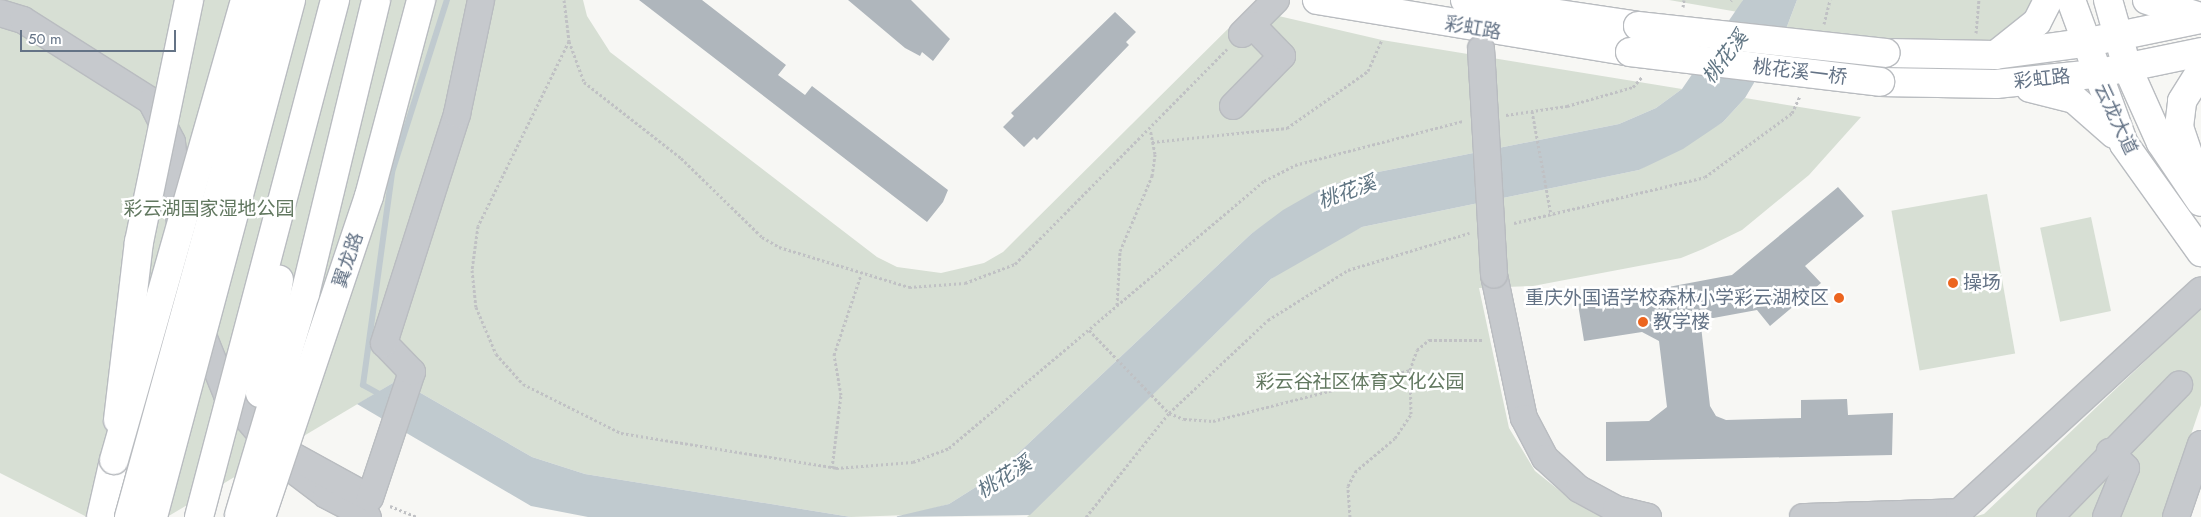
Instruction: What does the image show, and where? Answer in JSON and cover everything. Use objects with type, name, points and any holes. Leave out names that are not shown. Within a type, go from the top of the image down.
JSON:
[{"type":"main road","points":[[114,460],[139,242],[190,0]]},
{"type":"main road","points":[[101,517],[114,460],[245,0]]},
{"type":"main road","points":[[128,517],[272,0]]},
{"type":"main road","points":[[152,517],[291,0]]},
{"type":"main road","points":[[199,517],[307,118],[335,0]]},
{"type":"main road","points":[[250,516],[376,0]]},
{"type":"main road","name":"翼龙路","points":[[250,516],[370,196],[421,0]]},
{"type":"main road","name":"彩虹路","points":[[1317,0],[1482,40],[1630,52]]},
{"type":"main road","points":[[1538,0],[1567,16]]},
{"type":"main road","points":[[1985,48],[2037,22],[2048,0]]},
{"type":"main road","name":"云龙大道","points":[[2071,0],[2095,74],[2124,144],[2201,252]]},
{"type":"main road","name":"云龙大道","points":[[2108,0],[2127,67],[2162,143],[2201,202]]},
{"type":"main road","points":[[2146,0],[2201,18]]},
{"type":"main road","name":"彩虹路","points":[[1480,1],[1638,26]]},
{"type":"main road","name":"彩虹路","points":[[1886,53],[2084,43],[2201,18]]},
{"type":"main road","name":"桃花溪一桥","points":[[1638,26],[1886,53]]},
{"type":"main road","name":"桃花溪一桥","points":[[1630,52],[1880,82]]},
{"type":"main road","name":"彩虹路","points":[[1880,82],[1996,84],[2095,74],[2201,52]]},
{"type":"main road","points":[[2201,70],[2182,100],[2179,127],[2201,192]]},
{"type":"main road","points":[[1996,84],[2074,99],[2095,113],[2124,144]]},
{"type":"main road","points":[[250,516],[307,118]]},
{"type":"street","points":[[271,446],[370,498],[412,372],[384,343],[457,114],[481,0]]},
{"type":"street","points":[[1232,106],[1282,56],[1247,29],[1276,0]]},
{"type":"street","points":[[1480,1],[1494,275],[1524,418],[1546,458],[1579,489],[1616,510],[1648,517]]},
{"type":"street","points":[[0,13],[23,20],[151,101],[172,142],[187,296],[227,396],[288,467],[326,495],[368,517]]},
{"type":"street","points":[[1803,517],[1959,515],[2032,450],[2201,290]]},
{"type":"street","points":[[2050,517],[2110,452],[2179,385]]},
{"type":"street","points":[[2176,517],[2201,444]]},
{"type":"street","points":[[2106,517],[2126,468],[2110,452]]},
{"type":"path","points":[[564,0],[569,41],[584,82],[597,96],[681,158],[762,237],[861,275],[909,287],[938,287],[990,277],[1015,264],[1247,29]]},
{"type":"path","points":[[1680,17],[1684,0]]},
{"type":"path","points":[[1821,34],[1830,0]]},
{"type":"path","points":[[1828,6],[1834,0]]},
{"type":"path","points":[[1979,0],[1985,48]]},
{"type":"path","points":[[1152,142],[1287,128],[1368,71],[1382,40]]},
{"type":"path","points":[[569,41],[478,226],[472,270],[476,307],[496,354],[523,384],[621,434],[832,468],[904,463],[949,448],[1264,181],[1295,166],[1473,120]]},
{"type":"path","points":[[1502,116],[1532,111],[1633,87],[1645,74]]},
{"type":"path","points":[[1505,225],[1705,177],[1792,113],[1803,88]]},
{"type":"path","points":[[1532,111],[1551,214]]},
{"type":"path","points":[[1117,305],[1120,251],[1152,176],[1150,128]]},
{"type":"path","points":[[1086,517],[1169,414],[1268,320],[1348,270],[1478,231]]},
{"type":"path","points":[[832,468],[841,395],[834,355],[861,275]]},
{"type":"path","points":[[1089,330],[1169,414],[1213,421],[1410,370]]},
{"type":"path","points":[[1350,517],[1348,486],[1355,472],[1395,438],[1411,414],[1410,370],[1417,350],[1430,340],[1507,342]]},
{"type":"green space","name":"彩云湖国家湿地公园","points":[[0,0],[583,0],[587,16],[610,52],[877,257],[897,267],[941,273],[984,263],[1003,252],[1248,9],[1382,40],[1682,89],[1656,108],[1619,124],[1358,176],[1318,190],[1251,234],[995,475],[949,504],[909,515],[851,517],[585,474],[532,457],[398,380],[167,517],[87,517],[0,473]]},
{"type":"green space","points":[[1669,0],[1743,0],[1738,12]]},
{"type":"green space","points":[[1797,0],[2035,0],[2000,41],[1887,40],[1786,29]]},
{"type":"green space","name":"彩云谷社区体育文化公园","points":[[1745,98],[1861,117],[1809,175],[1742,230],[1703,249],[1681,258],[1533,286],[1479,288],[1509,428],[1535,471],[1575,503],[1602,517],[1027,517],[1271,279],[1312,251],[1362,227],[1639,170],[1723,122]]},
{"type":"green space","name":"操场","points":[[1987,194],[2015,354],[1920,370],[1891,211]]},
{"type":"green space","points":[[2091,217],[2111,311],[2060,322],[2040,228]]},
{"type":"green space","points":[[2201,308],[2201,405],[2163,517],[1973,517],[1984,514]]},
{"type":"water","name":"桃花溪","points":[[1743,0],[1797,0],[1786,29],[1745,98],[1723,122],[1683,149],[1639,170],[1362,227],[1271,279],[1030,515],[894,517],[949,504],[995,475],[1251,234],[1283,210],[1318,190],[1358,176],[1619,124],[1656,108],[1682,89]]},
{"type":"water","points":[[398,380],[532,457],[585,474],[851,517],[588,517],[531,506],[357,404]]},
{"type":"building","points":[[639,0],[702,0],[786,65],[778,75],[805,95],[812,86],[948,190],[943,202],[927,222]]},
{"type":"building","points":[[848,0],[911,0],[950,39],[933,61],[922,52],[920,56],[905,48]]},
{"type":"building","points":[[1115,12],[1136,32],[1126,42],[1129,45],[1037,140],[1034,137],[1024,147],[1003,127],[1014,116],[1011,113]]},
{"type":"building","name":"教学楼","points":[[1838,187],[1864,216],[1805,266],[1821,283],[1770,326],[1757,310],[1708,319],[1701,326],[1710,406],[1716,416],[1726,420],[1801,418],[1801,400],[1847,399],[1848,415],[1893,413],[1892,455],[1606,461],[1606,422],[1649,421],[1667,407],[1659,341],[1642,332],[1584,341],[1578,304],[1732,275]]},
{"type":"waterway","points":[[383,396],[363,385],[392,172],[447,0]]},
{"type":"place","name":"操场","points":[[1953,283]]},
{"type":"place","name":"重庆外国语学校森林小学彩云湖校区","points":[[1839,298]]},
{"type":"place","name":"教学楼","points":[[1643,322]]}]
